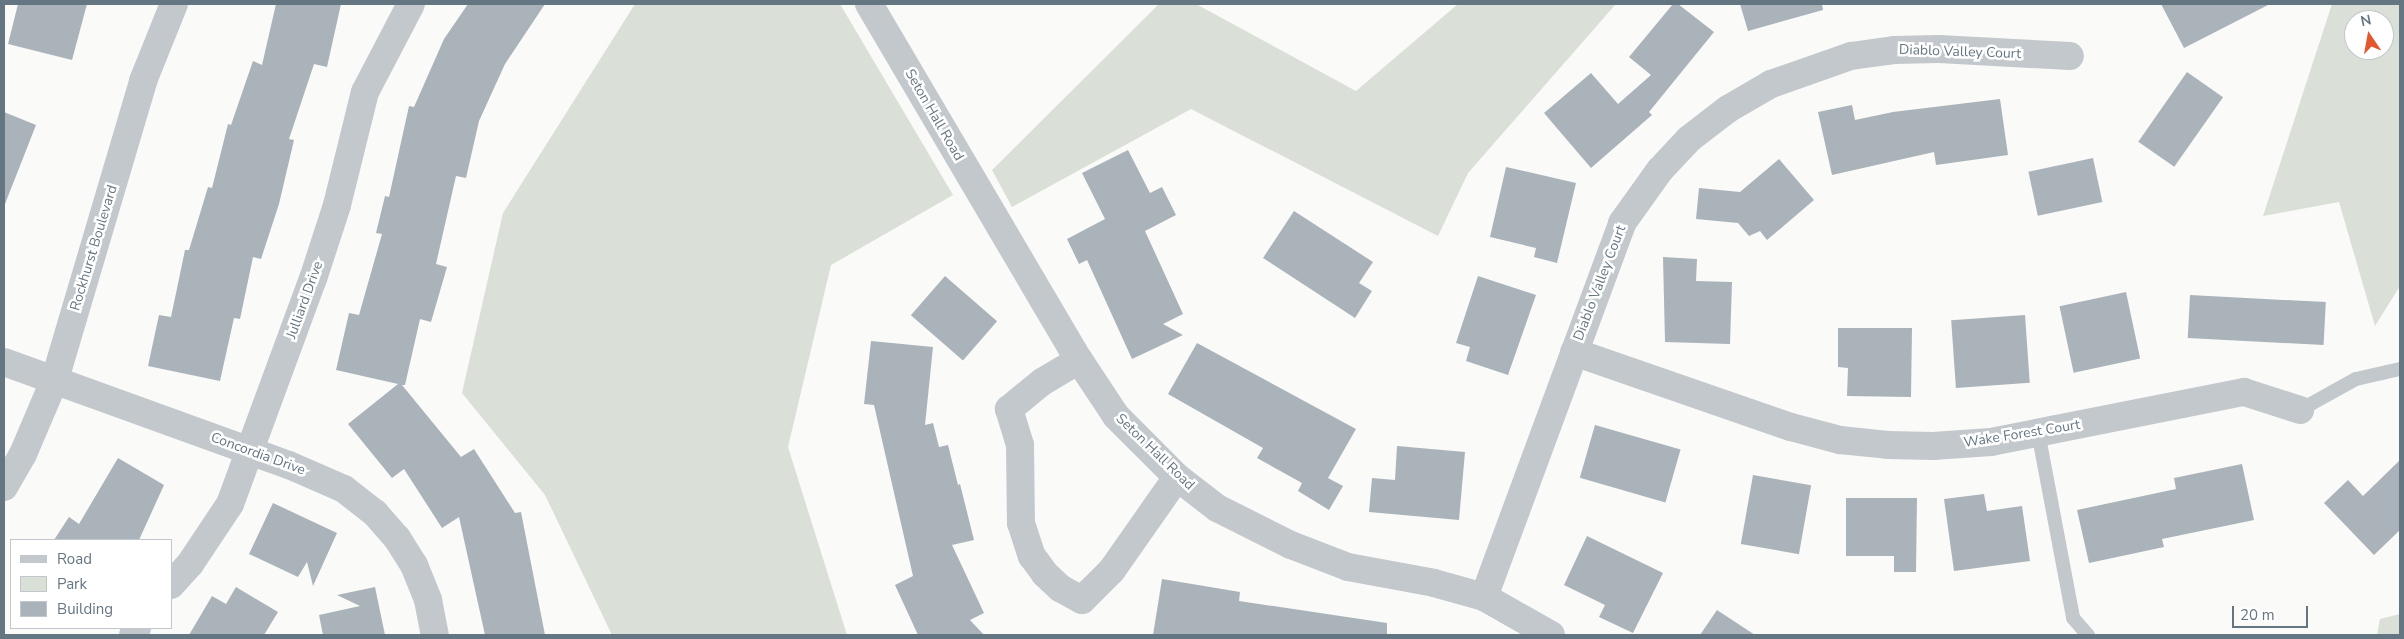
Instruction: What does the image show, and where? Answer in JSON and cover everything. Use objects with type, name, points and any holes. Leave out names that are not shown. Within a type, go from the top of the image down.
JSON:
[{"type":"street","name":"Rockhurst Boulevard","points":[[4,487],[23,454],[55,379],[144,82],[174,4]]},
{"type":"street","name":"Julliard Drive","points":[[172,584],[190,564],[230,504],[251,451],[337,205],[366,92],[411,4]]},
{"type":"street","name":"Seton Hall Road","points":[[869,4],[1079,360],[1116,416],[1177,477],[1217,508],[1291,545],[1348,567],[1434,583],[1484,597],[1551,635]]},
{"type":"street","name":"Diablo Valley Court","points":[[1484,597],[1622,223],[1660,170],[1689,139],[1728,109],[1771,84],[1850,56],[1894,50],[1939,49],[2070,56]]},
{"type":"street","name":"Wake Forest Court","points":[[1574,352],[1791,427],[1840,440],[1933,446],[1991,442],[2244,392],[2300,410]]},
{"type":"street","points":[[1079,360],[1042,382],[1009,409],[1020,445],[1021,523],[1032,556],[1045,574],[1060,588],[1082,600],[1112,570],[1177,477]]},
{"type":"street","name":"Concordia Drive","points":[[4,362],[318,476],[344,489],[375,513],[397,538],[414,565],[428,600],[435,635]]},
{"type":"lane","points":[[2300,410],[2356,379],[2400,369]]},
{"type":"lane","points":[[2038,432],[2073,618],[2088,635]]},
{"type":"green space","points":[[635,4],[840,4],[953,195],[831,265],[788,447],[847,635],[612,635],[545,495],[462,393],[503,213]]},
{"type":"green space","points":[[1159,4],[1196,4],[1356,91],[1458,4],[1616,4],[1468,173],[1438,236],[1191,109],[1012,207],[992,170]]},
{"type":"green space","points":[[2332,4],[2400,4],[2400,286],[2375,326],[2339,202],[2263,216]]},
{"type":"green space","points":[[2400,614],[2400,635],[2377,635],[2380,619]]},
{"type":"building","points":[[18,4],[87,4],[72,60],[8,44]]},
{"type":"building","points":[[276,4],[341,4],[327,67],[314,64],[289,139],[294,140],[279,204],[261,259],[253,257],[240,319],[234,318],[220,381],[148,366],[159,315],[171,317],[185,250],[189,250],[208,187],[212,188],[228,124],[231,125],[253,61],[262,65]]},
{"type":"building","points":[[468,4],[545,4],[505,64],[479,121],[466,178],[456,176],[436,264],[447,267],[431,322],[420,319],[405,385],[402,385],[461,457],[474,449],[515,513],[521,512],[545,635],[485,635],[459,517],[442,528],[404,469],[392,478],[348,424],[398,384],[336,370],[349,313],[359,315],[382,234],[376,233],[385,196],[389,197],[409,106],[414,107],[444,39]]},
{"type":"building","points":[[1673,4],[1678,4],[1714,32],[1649,112],[1652,115],[1591,168],[1544,113],[1591,73],[1618,104],[1651,75],[1629,57]]},
{"type":"building","points":[[1740,4],[1822,4],[1823,10],[1748,31]]},
{"type":"building","points":[[2161,4],[2270,4],[2184,48]]},
{"type":"building","points":[[2187,72],[2223,97],[2174,167],[2138,142]]},
{"type":"building","points":[[2000,99],[2008,155],[1936,165],[1934,152],[1832,175],[1818,112],[1852,105],[1855,120],[1893,112]]},
{"type":"building","points":[[4,112],[36,125],[5,204],[4,204]]},
{"type":"building","points":[[1128,150],[1150,193],[1162,187],[1176,215],[1145,231],[1183,314],[1163,324],[1183,335],[1132,359],[1087,260],[1079,264],[1067,239],[1105,219],[1082,173]]},
{"type":"building","points":[[2093,158],[2102,202],[2038,216],[2028,172]]},
{"type":"building","points":[[1779,159],[1814,200],[1767,240],[1760,231],[1749,236],[1738,223],[1696,219],[1699,188],[1740,192]]},
{"type":"building","points":[[1506,167],[1576,183],[1557,263],[1534,257],[1536,248],[1490,237]]},
{"type":"building","points":[[1294,211],[1373,262],[1359,283],[1372,291],[1355,318],[1263,258]]},
{"type":"building","points":[[1663,257],[1697,259],[1696,281],[1732,282],[1730,344],[1665,342]]},
{"type":"building","points":[[945,276],[997,321],[963,361],[911,315]]},
{"type":"building","points":[[1478,276],[1536,295],[1508,375],[1466,361],[1470,347],[1456,343]]},
{"type":"building","points":[[2126,292],[2140,359],[2074,373],[2059,306]]},
{"type":"building","points":[[2190,295],[2326,302],[2324,345],[2188,338]]},
{"type":"building","points":[[2025,315],[2030,383],[1956,388],[1951,320]]},
{"type":"building","points":[[1838,328],[1912,328],[1911,397],[1847,396],[1848,368],[1838,367]]},
{"type":"building","points":[[871,341],[933,347],[925,425],[933,423],[939,447],[948,445],[958,485],[960,484],[974,540],[952,545],[984,613],[970,620],[984,635],[918,635],[895,585],[913,576],[874,405],[864,404]]},
{"type":"building","points":[[1197,343],[1356,429],[1328,478],[1343,486],[1329,510],[1298,491],[1302,483],[1257,458],[1263,448],[1168,394]]},
{"type":"building","points":[[1595,425],[1681,450],[1665,502],[1580,478]]},
{"type":"building","points":[[1397,446],[1465,452],[1459,520],[1369,512],[1372,478],[1395,480]]},
{"type":"building","points":[[118,458],[164,485],[139,539],[55,539],[69,517],[79,524]]},
{"type":"building","points":[[2400,460],[2400,530],[2374,555],[2324,503],[2348,480],[2363,496]]},
{"type":"building","points":[[2242,464],[2254,520],[2162,539],[2164,547],[2089,563],[2077,510],[2176,489],[2174,478]]},
{"type":"building","points":[[1753,475],[1811,485],[1799,554],[1741,544]]},
{"type":"building","points":[[1984,494],[1987,511],[2022,506],[2030,561],[1954,571],[1944,499]]},
{"type":"building","points":[[1846,498],[1917,498],[1916,572],[1894,572],[1894,556],[1846,556]]},
{"type":"building","points":[[273,503],[337,533],[313,586],[307,562],[298,577],[249,554]]},
{"type":"building","points":[[1587,536],[1663,573],[1633,633],[1599,617],[1605,605],[1564,585]]},
{"type":"building","points":[[1162,579],[1240,592],[1239,601],[1387,623],[1387,635],[1153,635]]},
{"type":"building","points":[[236,587],[278,612],[264,635],[189,635],[212,596],[226,604]]},
{"type":"building","points":[[375,587],[385,635],[323,635],[319,615],[360,606],[337,595]]},
{"type":"building","points":[[1717,610],[1755,635],[1700,635]]}]
